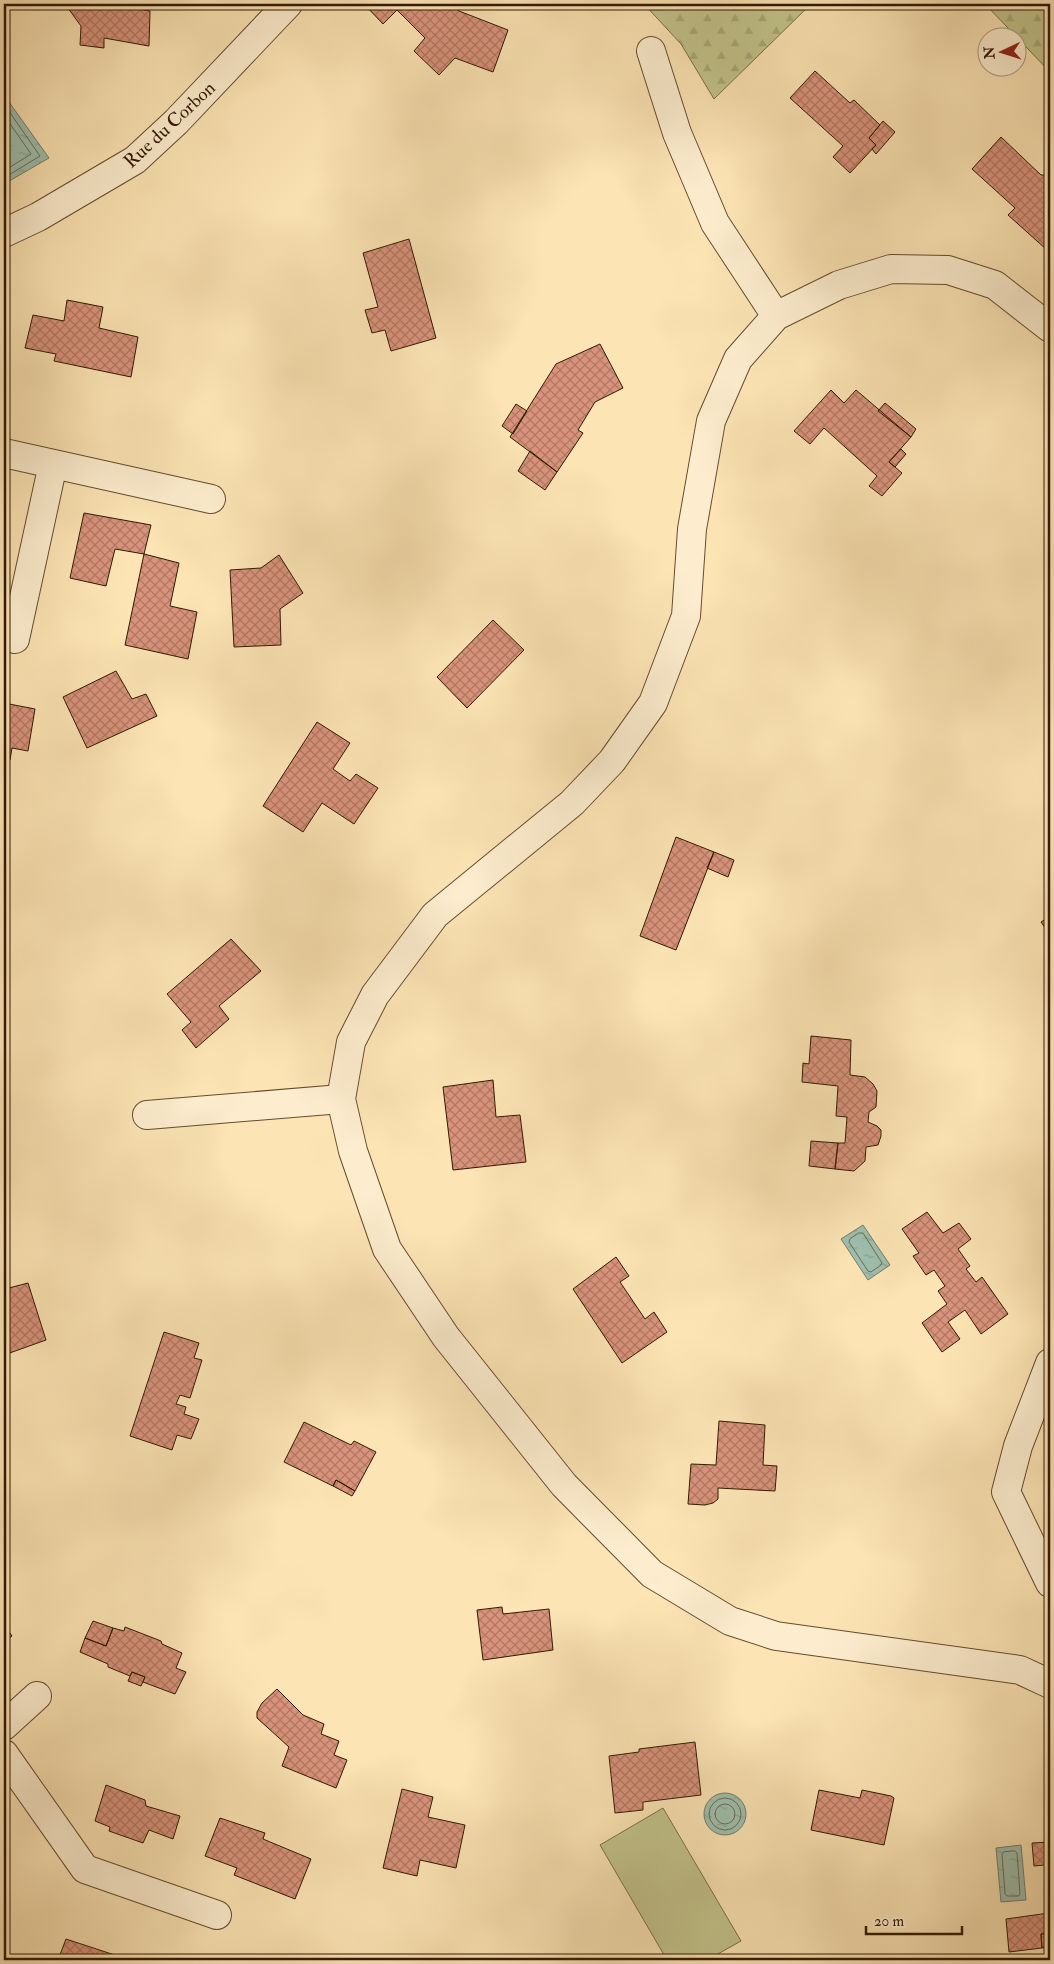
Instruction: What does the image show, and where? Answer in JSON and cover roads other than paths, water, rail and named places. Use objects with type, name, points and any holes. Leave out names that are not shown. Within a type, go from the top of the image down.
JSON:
[{"type":"street","name":"Rue du Corbon","points":[[4,233],[38,218],[135,160],[176,122],[288,4]]},
{"type":"street","points":[[651,51],[677,133],[715,223],[776,316]]},
{"type":"street","points":[[1050,328],[995,285],[948,270],[891,269],[839,285],[776,316],[738,359],[711,421],[692,528],[686,616],[653,703],[612,761],[572,803],[436,915],[371,1003],[351,1042],[341,1099],[353,1151],[387,1249],[446,1337],[564,1485],[652,1574],[730,1621],[776,1636],[1020,1670],[1050,1684]]},
{"type":"street","points":[[4,453],[211,499]]},
{"type":"street","points":[[15,639],[53,464]]},
{"type":"street","points":[[147,1115],[341,1099]]},
{"type":"street","points":[[1050,1363],[1018,1446],[1006,1492],[1050,1584]]},
{"type":"street","points":[[4,1726],[37,1696]]},
{"type":"street","points":[[4,1754],[85,1869],[217,1915]]},
{"type":"water","points":[[4,95],[49,158],[4,184]]},
{"type":"water","points":[[863,1225],[890,1265],[868,1280],[841,1239]]},
{"type":"water","points":[[729,1793],[737,1796],[743,1802],[746,1814],[743,1826],[737,1832],[721,1835],[713,1832],[707,1826],[704,1810],[707,1802],[713,1796]]},
{"type":"water","points":[[1021,1845],[1026,1900],[1001,1902],[996,1848]]}]
